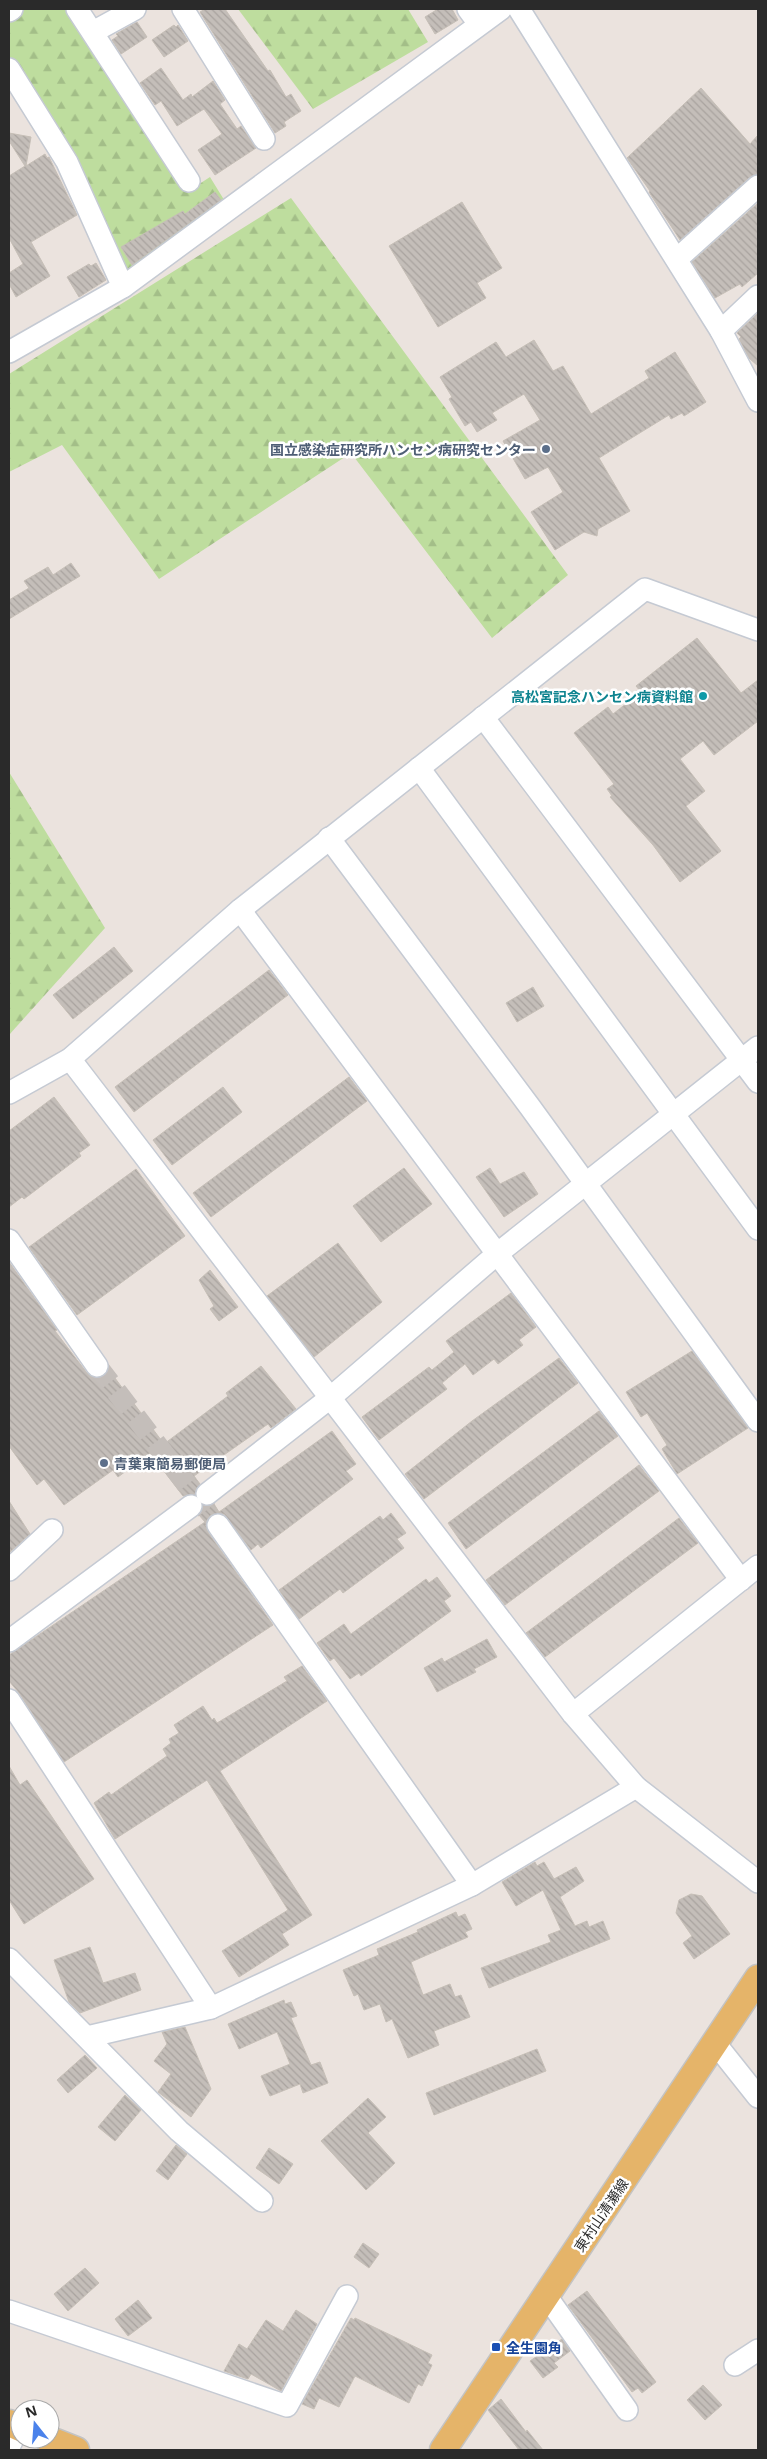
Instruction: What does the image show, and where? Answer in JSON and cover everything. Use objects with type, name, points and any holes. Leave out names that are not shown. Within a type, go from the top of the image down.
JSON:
[{"type":"main road","name":"東村山清瀬線","points":[[443,2450],[547,2297],[758,1978]]},
{"type":"main road","points":[[60,2444],[76,2450]]},
{"type":"street","points":[[77,9],[189,181]]},
{"type":"street","points":[[93,32],[135,9]]},
{"type":"street","points":[[184,9],[264,139]]},
{"type":"street","points":[[9,352],[123,287],[474,16],[501,9]]},
{"type":"street","points":[[519,9],[677,259],[721,331],[758,400]]},
{"type":"street","points":[[9,69],[67,162],[123,287]]},
{"type":"street","points":[[677,259],[758,186]]},
{"type":"street","points":[[721,331],[758,296]]},
{"type":"street","points":[[9,1093],[70,1059],[240,910],[645,589],[758,630]]},
{"type":"street","points":[[483,717],[750,1053],[758,1082]]},
{"type":"street","points":[[419,768],[758,1229]]},
{"type":"street","points":[[329,838],[530,1107],[584,1184],[758,1421]]},
{"type":"street","points":[[240,910],[741,1580]]},
{"type":"street","points":[[9,1641],[199,1500],[330,1398],[497,1254],[750,1053]]},
{"type":"street","points":[[70,1059],[573,1714],[636,1787],[758,1882]]},
{"type":"street","points":[[9,1240],[97,1366]]},
{"type":"street","points":[[218,1525],[472,1885]]},
{"type":"street","points":[[9,1570],[52,1530]]},
{"type":"street","points":[[573,1714],[758,1566]]},
{"type":"street","points":[[9,1700],[211,2008]]},
{"type":"street","points":[[87,2037],[211,2008],[472,1885],[636,1787]]},
{"type":"street","points":[[9,1959],[179,2131],[262,2201]]},
{"type":"street","points":[[715,2042],[758,2098]]},
{"type":"street","points":[[9,2311],[287,2406],[347,2296]]},
{"type":"street","points":[[547,2297],[627,2410]]},
{"type":"street","points":[[735,2365],[758,2350]]},
{"type":"green space","points":[[25,9],[70,9],[190,190],[210,177],[226,203],[120,278],[72,160],[9,58],[9,18]]},
{"type":"green space","points":[[238,9],[408,9],[428,42],[313,109]]},
{"type":"green space","points":[[291,198],[568,575],[492,638],[351,453],[159,579],[62,445],[9,472],[9,374]]},
{"type":"green space","points":[[9,772],[105,928],[9,1035]]},
{"type":"building","points":[[205,9],[225,9],[268,71],[270,70],[286,97],[291,94],[301,111],[284,122],[286,126],[275,133],[200,12]]},
{"type":"building","points":[[438,9],[452,9],[458,20],[435,34],[425,17]]},
{"type":"building","points":[[137,22],[147,37],[121,54],[112,40],[118,36],[116,34]]},
{"type":"building","points":[[174,25],[176,27],[178,25],[188,41],[164,57],[152,40]]},
{"type":"building","points":[[161,68],[183,100],[191,94],[192,97],[213,81],[225,100],[220,104],[237,129],[241,126],[256,148],[215,175],[198,150],[222,134],[204,109],[177,126],[161,101],[155,105],[140,83]]},
{"type":"building","points":[[701,88],[750,144],[758,135],[758,174],[750,177],[680,240],[627,158]]},
{"type":"building","points":[[9,133],[31,137],[26,166],[45,154],[47,158],[49,157],[77,215],[31,242],[50,276],[16,297],[9,284],[9,273],[23,264],[9,238],[9,176],[25,166],[9,141]]},
{"type":"building","points":[[215,192],[221,200],[132,265],[121,247],[183,211],[185,214]]},
{"type":"building","points":[[462,202],[502,268],[477,283],[486,298],[438,327],[389,246]]},
{"type":"building","points":[[758,203],[758,273],[742,287],[740,284],[715,298],[692,262]]},
{"type":"building","points":[[96,263],[106,280],[79,297],[67,277],[89,264],[91,266]]},
{"type":"building","points":[[758,313],[758,366],[749,358],[739,339],[741,337],[737,333]]},
{"type":"building","points":[[534,340],[553,371],[563,366],[591,414],[649,378],[645,371],[675,352],[706,402],[684,416],[682,413],[671,419],[669,415],[599,458],[630,511],[598,529],[597,536],[584,532],[555,550],[531,512],[563,492],[548,467],[525,479],[503,441],[540,420],[524,394],[492,413],[497,420],[477,432],[471,422],[465,426],[449,399],[452,397],[440,377],[496,342],[506,357]]},
{"type":"building","points":[[71,563],[80,576],[9,619],[9,600],[29,588],[24,581],[48,567],[53,575]]},
{"type":"building","points":[[697,638],[741,693],[758,680],[758,721],[714,755],[703,741],[680,759],[705,791],[686,806],[721,851],[680,882],[653,845],[610,797],[612,796],[607,789],[614,784],[574,733],[608,707],[613,714],[641,692],[636,686]]},
{"type":"building","points":[[114,947],[133,971],[73,1019],[53,995]]},
{"type":"building","points":[[269,970],[288,995],[134,1112],[115,1087]]},
{"type":"building","points":[[533,987],[544,1006],[517,1022],[506,1003]]},
{"type":"building","points":[[349,1077],[367,1101],[211,1217],[193,1193]]},
{"type":"building","points":[[223,1087],[242,1112],[172,1165],[153,1140]]},
{"type":"building","points":[[54,1097],[90,1145],[79,1153],[81,1156],[24,1199],[22,1197],[9,1207],[9,1131]]},
{"type":"building","points":[[404,1168],[432,1204],[381,1242],[353,1206]]},
{"type":"building","points":[[490,1168],[500,1184],[524,1172],[538,1194],[504,1217],[476,1177]]},
{"type":"building","points":[[136,1169],[185,1236],[77,1315],[29,1247]]},
{"type":"building","points":[[338,1243],[382,1302],[314,1357],[267,1296]]},
{"type":"building","points":[[9,1262],[57,1330],[55,1331],[87,1373],[92,1377],[99,1378],[105,1376],[109,1370],[164,1444],[228,1396],[226,1393],[261,1366],[296,1409],[271,1428],[268,1424],[194,1476],[200,1484],[195,1494],[183,1496],[150,1453],[118,1477],[113,1470],[64,1505],[44,1479],[37,1485],[9,1446]]},
{"type":"building","points":[[210,1270],[238,1307],[219,1321],[210,1309],[214,1306],[199,1280]]},
{"type":"building","points":[[511,1293],[536,1327],[519,1340],[523,1345],[498,1364],[494,1359],[473,1375],[465,1364],[442,1383],[447,1389],[379,1440],[362,1417],[429,1367],[432,1370],[454,1352],[446,1341]]},
{"type":"building","points":[[692,1351],[748,1428],[677,1474],[662,1449],[667,1445],[647,1413],[641,1417],[626,1392]]},
{"type":"building","points":[[559,1358],[578,1383],[424,1499],[405,1474],[472,1421]]},
{"type":"building","points":[[599,1411],[618,1436],[466,1549],[448,1523]]},
{"type":"building","points":[[332,1431],[356,1464],[346,1471],[353,1479],[261,1548],[258,1544],[251,1550],[224,1514],[211,1515],[207,1520],[208,1532],[273,1625],[64,1762],[19,1693],[9,1681],[9,1655],[205,1522],[199,1515],[203,1506],[214,1504],[219,1512]]},
{"type":"building","points":[[639,1465],[659,1491],[505,1605],[486,1580]]},
{"type":"building","points":[[9,1501],[30,1534],[9,1553]]},
{"type":"building","points":[[391,1513],[406,1533],[397,1539],[404,1548],[343,1593],[340,1589],[299,1619],[279,1590],[380,1516],[383,1520]]},
{"type":"building","points":[[679,1518],[698,1543],[545,1657],[526,1633]]},
{"type":"building","points":[[437,1577],[451,1596],[444,1601],[451,1611],[361,1676],[359,1673],[350,1679],[334,1658],[330,1661],[317,1643],[344,1624],[351,1634],[426,1579],[429,1583]]},
{"type":"building","points":[[487,1639],[497,1657],[474,1669],[476,1672],[437,1692],[424,1668],[442,1658],[444,1662]]},
{"type":"building","points":[[302,1666],[327,1701],[220,1771],[312,1915],[282,1934],[289,1945],[239,1977],[222,1951],[288,1910],[207,1780],[115,1839],[94,1803],[109,1792],[111,1795],[167,1756],[163,1749],[171,1743],[169,1739],[179,1733],[174,1725],[203,1706],[212,1720],[214,1718],[217,1723],[287,1681],[284,1677]]},
{"type":"building","points":[[9,1766],[20,1785],[27,1780],[94,1879],[24,1924],[9,1900]]},
{"type":"building","points":[[535,1862],[537,1866],[544,1862],[554,1879],[576,1867],[584,1881],[560,1897],[575,1926],[587,1921],[589,1927],[603,1921],[610,1939],[489,1988],[481,1968],[551,1942],[548,1935],[561,1930],[543,1890],[516,1906],[502,1882]]},
{"type":"building","points":[[691,1894],[702,1896],[730,1934],[694,1959],[683,1943],[692,1936],[676,1913],[679,1900]]},
{"type":"building","points":[[456,1912],[458,1917],[465,1914],[472,1929],[465,1932],[468,1937],[411,1962],[423,1995],[450,1984],[455,1997],[461,1995],[470,2017],[434,2031],[439,2045],[408,2058],[392,2019],[386,2022],[380,2004],[364,2010],[358,1994],[354,1996],[343,1970],[379,1955],[377,1949],[418,1932],[417,1930]]},
{"type":"building","points":[[90,1947],[103,1983],[135,1973],[141,1990],[80,2013],[69,2002],[54,1960]]},
{"type":"building","points":[[284,2000],[285,2004],[291,2002],[297,2016],[291,2018],[311,2065],[320,2062],[328,2083],[303,2093],[300,2084],[270,2096],[261,2076],[290,2064],[277,2032],[239,2049],[228,2024]]},
{"type":"building","points":[[185,2027],[211,2089],[191,2117],[158,2092],[171,2074],[154,2061],[167,2044],[162,2032]]},
{"type":"building","points":[[537,2049],[546,2071],[434,2115],[426,2093]]},
{"type":"building","points":[[85,2055],[97,2068],[68,2093],[57,2080]]},
{"type":"building","points":[[125,2095],[141,2110],[115,2141],[98,2127]]},
{"type":"building","points":[[368,2098],[386,2117],[368,2133],[395,2163],[366,2190],[321,2141]]},
{"type":"building","points":[[176,2145],[187,2154],[168,2180],[156,2171]]},
{"type":"building","points":[[269,2148],[293,2164],[279,2184],[256,2168]]},
{"type":"building","points":[[363,2243],[379,2254],[369,2268],[354,2257]]},
{"type":"building","points":[[85,2268],[99,2283],[68,2311],[54,2294]]},
{"type":"building","points":[[587,2291],[656,2382],[642,2393],[638,2388],[632,2392],[568,2305]]},
{"type":"building","points":[[138,2300],[152,2318],[128,2336],[115,2319]]},
{"type":"building","points":[[296,2310],[317,2324],[281,2391],[251,2374],[248,2379],[224,2371],[239,2344],[247,2349],[266,2320],[283,2331]]},
{"type":"building","points":[[351,2318],[354,2320],[355,2318],[432,2355],[428,2363],[432,2365],[422,2386],[418,2384],[409,2403],[355,2376],[339,2407],[319,2398],[314,2409],[302,2404]]},
{"type":"building","points":[[562,2339],[570,2351],[554,2363],[558,2367],[543,2378],[530,2361]]},
{"type":"building","points":[[703,2385],[722,2405],[705,2420],[687,2400]]},
{"type":"building","points":[[501,2399],[526,2432],[527,2430],[543,2450],[519,2450],[488,2410]]},
{"type":"tunnel","points":[[97,1366],[218,1525]]},
{"type":"place","name":"国立感染症研究所ハンセン病研究センター","points":[[546,449]]},
{"type":"place","name":"高松宮記念ハンセン病資料館","points":[[703,696]]},
{"type":"place","name":"青葉東簡易郵便局","points":[[104,1463]]},
{"type":"place","name":"全生園角","points":[[496,2347]]}]
